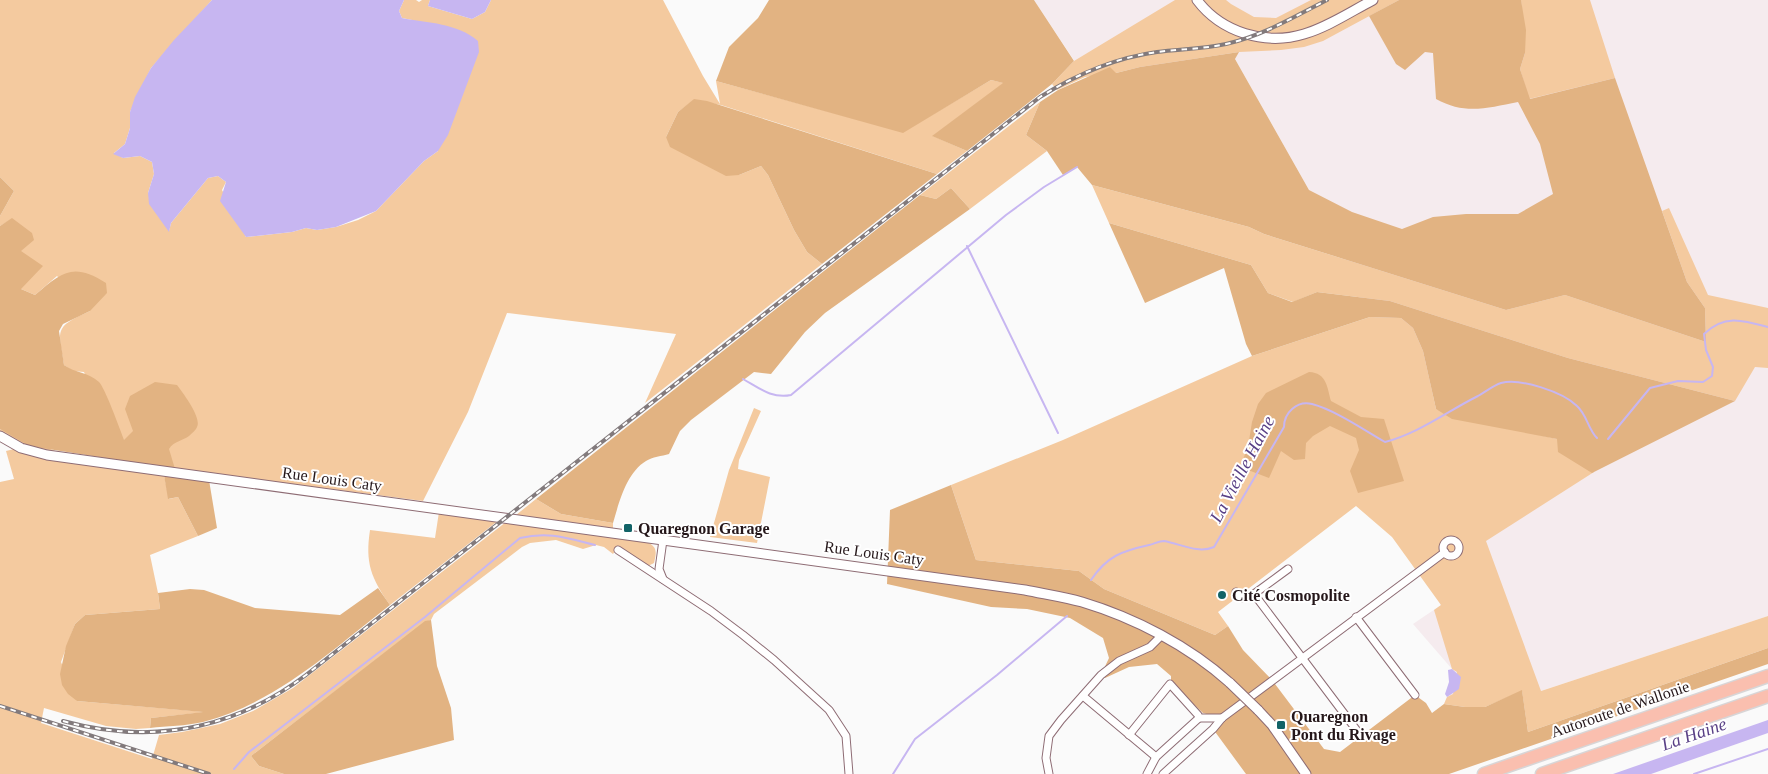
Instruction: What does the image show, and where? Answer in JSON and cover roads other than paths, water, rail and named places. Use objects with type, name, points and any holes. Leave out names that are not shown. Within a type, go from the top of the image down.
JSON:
[{"type":"highway","name":"Autoroute de Wallonie","points":[[1484,774],[1768,676]]},
{"type":"highway","points":[[1542,774],[1768,696]]},
{"type":"main road","points":[[1197,0],[1210,14],[1236,31],[1251,37],[1274,38],[1303,34],[1318,29],[1373,0]]},
{"type":"main road","name":"Rue Louis Caty","points":[[0,436],[24,449],[47,455],[1025,590],[1079,601],[1114,613],[1162,636],[1198,658],[1230,683],[1258,710],[1272,726],[1306,774]]},
{"type":"street","points":[[663,540],[659,569],[663,579]]},
{"type":"street","points":[[618,550],[711,611],[743,635],[774,660],[829,710],[846,736],[849,774]]},
{"type":"street","points":[[1163,774],[1213,729],[1222,718],[1445,552]]},
{"type":"street","points":[[1236,592],[1243,598],[1254,594],[1288,569]]},
{"type":"street","points":[[1254,594],[1361,736]]},
{"type":"street","points":[[1356,617],[1415,695]]},
{"type":"street","points":[[1049,774],[1046,758],[1049,736],[1101,675],[1119,661],[1150,647],[1162,636]]},
{"type":"street","points":[[1129,735],[1170,684],[1199,716],[1222,718]]},
{"type":"street","points":[[1083,696],[1156,757]]},
{"type":"street","points":[[1147,774],[1156,757],[1199,716]]},
{"type":"waterway","points":[[743,379],[772,394],[791,395],[1006,215],[1044,187],[1077,167]]},
{"type":"waterway","points":[[967,246],[1058,433]]},
{"type":"waterway","points":[[1608,439],[1650,388],[1678,381],[1703,382],[1712,376],[1713,367],[1706,350],[1704,334],[1711,328],[1719,323],[1734,320],[1768,327]]},
{"type":"waterway","name":"La Vieille Haine","points":[[1091,580],[1103,565],[1123,552],[1160,541],[1196,549],[1214,547],[1284,427],[1286,417],[1292,409],[1301,404],[1312,404],[1330,411],[1385,442],[1421,428],[1498,384],[1509,382],[1530,384],[1552,391],[1571,401],[1580,410],[1597,438]]},
{"type":"waterway","points":[[234,769],[249,752],[425,617],[520,538],[549,535],[595,545]]},
{"type":"waterway","points":[[893,774],[915,739],[997,675],[1067,616]]},
{"type":"waterway","points":[[1694,774],[1768,749]]},
{"type":"railway","points":[[63,721],[128,732],[190,728],[250,709],[278,694],[306,675],[1040,97],[1082,74],[1126,58],[1157,52],[1217,46],[1239,41],[1278,25],[1327,0]]},
{"type":"railway","points":[[0,706],[209,774]]},
{"type":"place","name":"Quaregnon Garage","points":[[628,528]]},
{"type":"place","name":"Cité Cosmopolite","points":[[1222,595]]},
{"type":"place","name":"Quaregnon Pont du Rivage","points":[[1281,725]]},
{"type":"water label","name":"La Haine","points":[[1694,734]]}]
